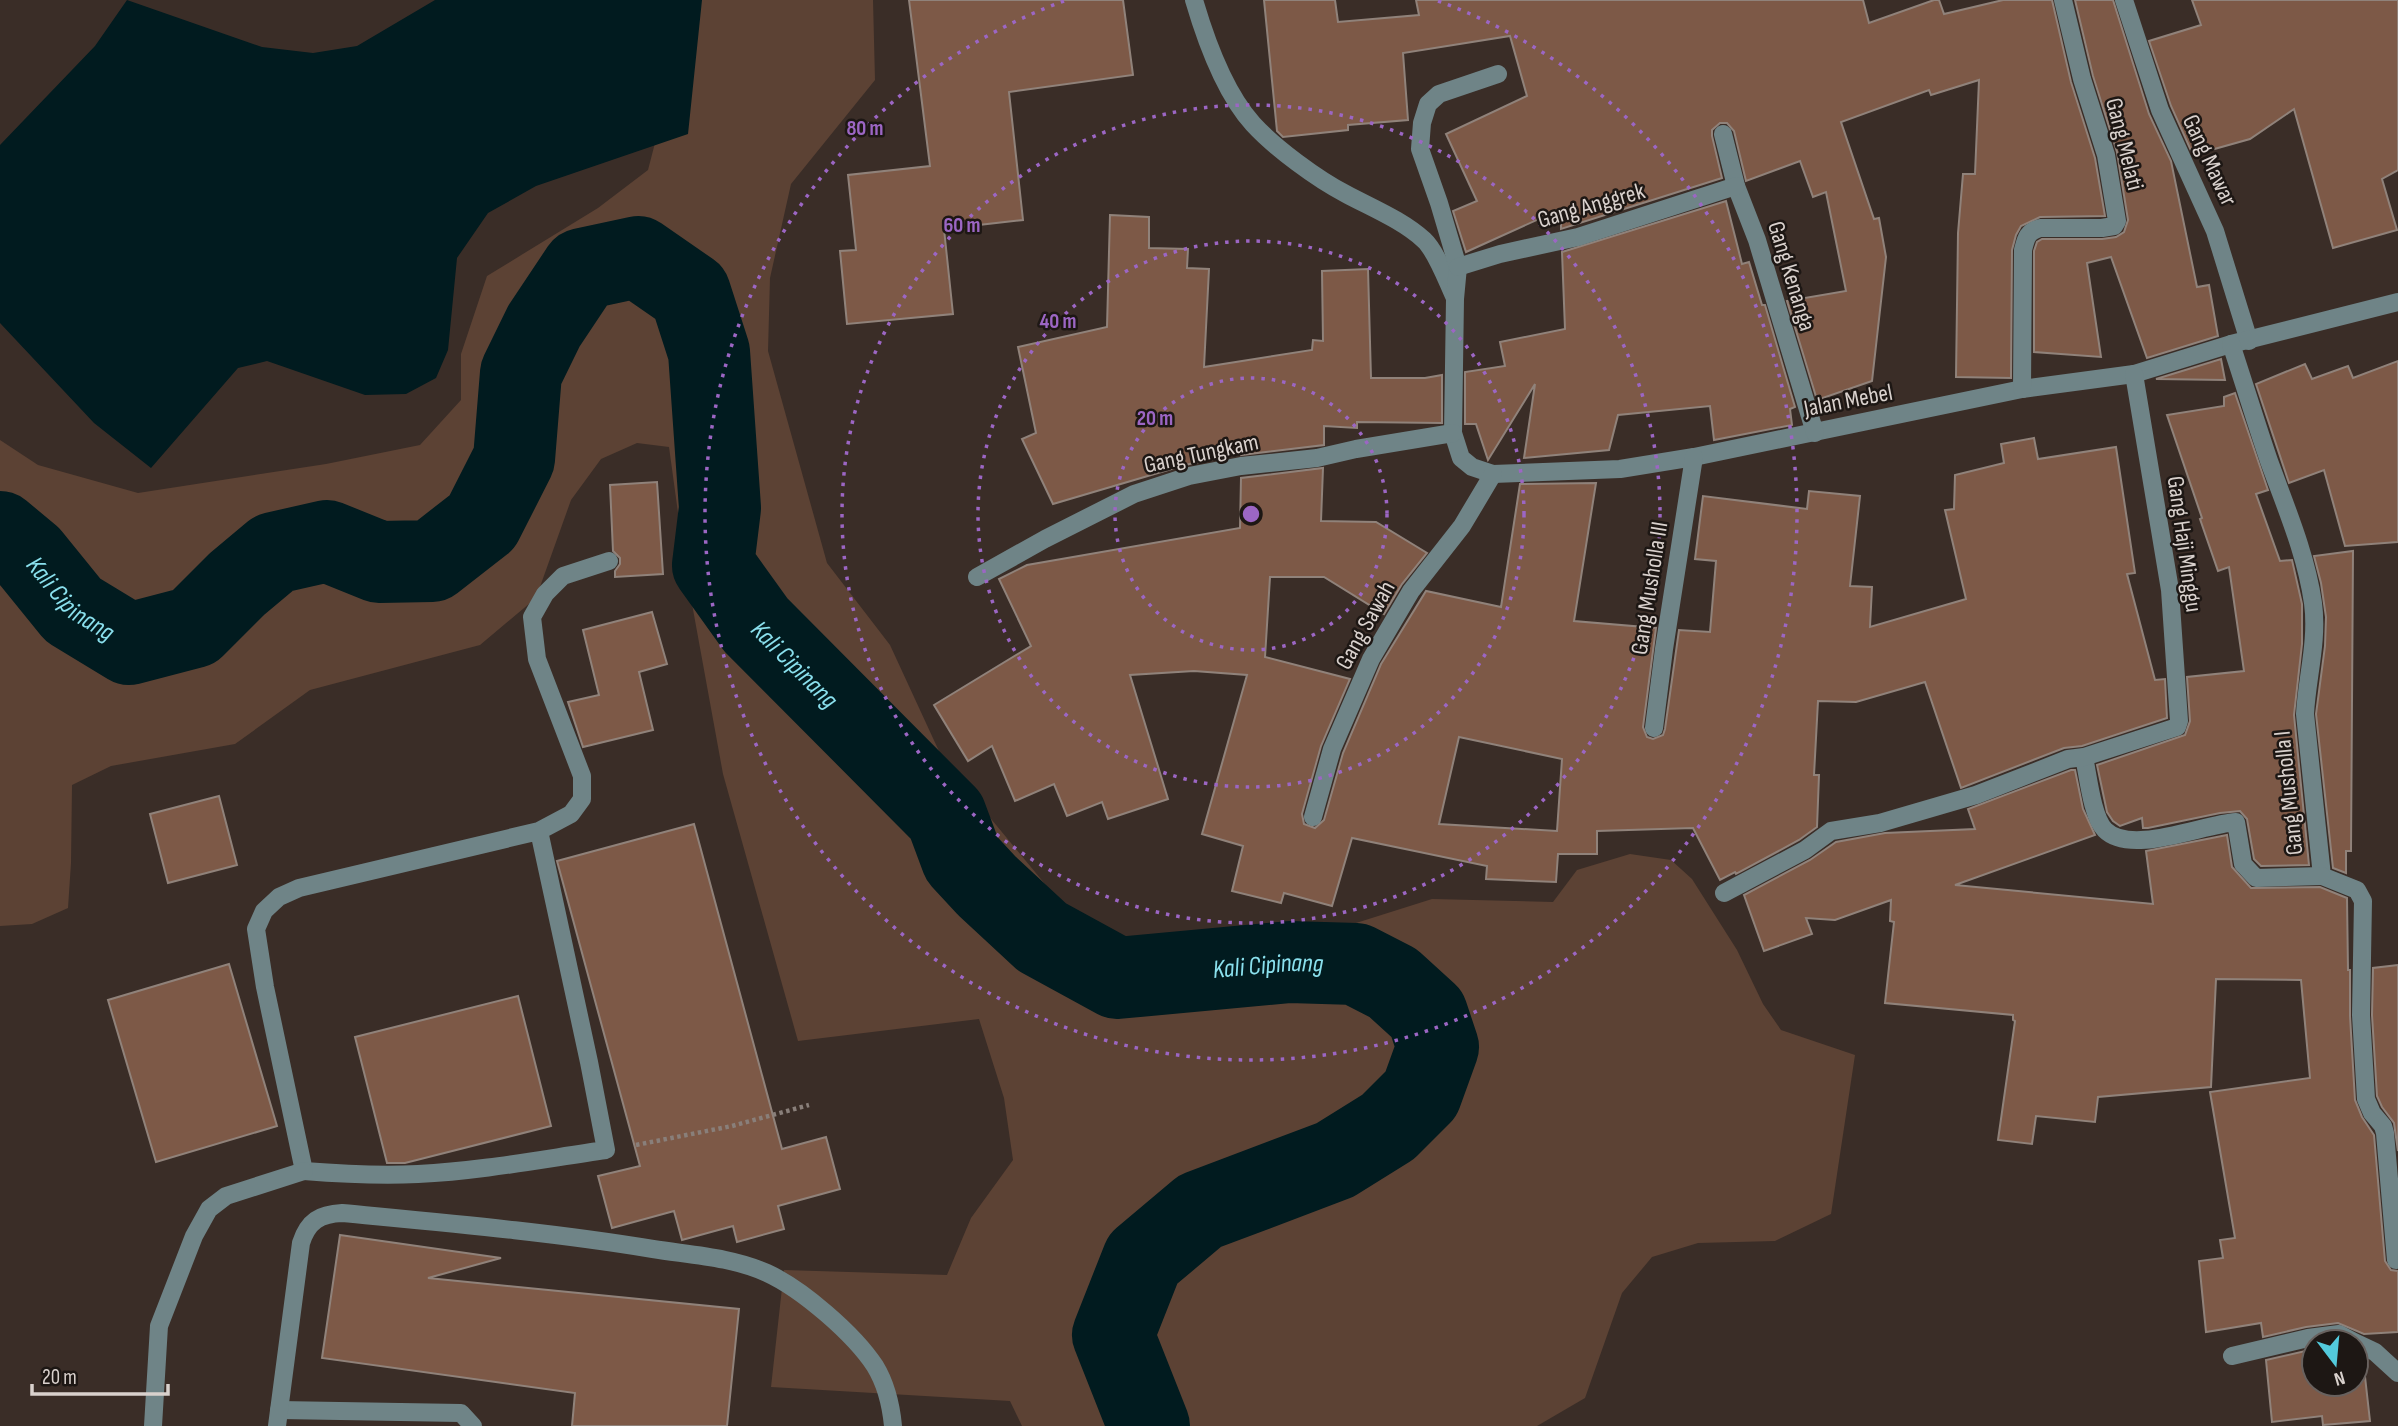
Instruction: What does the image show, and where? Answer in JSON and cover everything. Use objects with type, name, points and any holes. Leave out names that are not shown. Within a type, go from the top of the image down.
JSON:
[{"type":"street","points":[[1194,0],[1204,34],[1227,85],[1252,124],[1286,154],[1331,185],[1391,217],[1426,241],[1455,299]]},
{"type":"street","name":"Gang Melati","points":[[2022,389],[2023,250],[2026,237],[2031,231],[2040,228],[2102,228],[2114,226],[2117,221],[2106,155],[2082,79],[2063,0]]},
{"type":"street","name":"Gang Mawar","points":[[2123,0],[2160,110],[2215,231],[2240,343]]},
{"type":"street","points":[[1455,299],[1458,267],[1420,149],[1422,123],[1428,104],[1438,94],[1498,74]]},
{"type":"street","name":"Gang Kenanga","points":[[1723,134],[1736,186],[1757,240],[1815,433]]},
{"type":"street","name":"Gang Anggrek","points":[[1458,267],[1500,254],[1578,237],[1736,186]]},
{"type":"street","name":"Jalan Mebel","points":[[1455,299],[1453,433],[1461,458],[1472,467],[1493,474],[1620,469],[1815,433],[2022,389],[2134,374],[2398,302]]},
{"type":"street","name":"Gang Musholla I","points":[[2240,343],[2263,443],[2304,555],[2313,605],[2314,650],[2306,689],[2305,715],[2322,876],[2357,890],[2363,901],[2361,1015],[2366,1099],[2368,1107],[2383,1126],[2385,1133],[2396,1260]]},
{"type":"street","name":"Gang Haji Minggu","points":[[2084,757],[2177,727],[2179,721],[2170,590],[2134,374]]},
{"type":"street","name":"Gang Tungkam","points":[[977,577],[1134,494],[1189,476],[1241,466],[1317,458],[1453,433]]},
{"type":"street","name":"Gang Musholla III","points":[[1654,727],[1694,457]]},
{"type":"street","name":"Gang Sawah","points":[[1313,817],[1332,748],[1371,659],[1411,591],[1462,526],[1493,474]]},
{"type":"street","points":[[304,1171],[265,987],[256,929],[264,911],[279,897],[299,888],[539,831],[571,814],[582,799],[582,776],[537,659],[532,617],[545,594],[563,576],[609,561]]},
{"type":"street","points":[[1724,893],[1805,850],[1831,831],[1880,823],[1976,795],[2068,759],[2084,757],[2094,806],[2104,829],[2124,840],[2168,837],[2236,822],[2243,864],[2256,878],[2322,876]]},
{"type":"street","points":[[153,1426],[159,1326],[194,1236],[209,1209],[226,1196],[304,1171],[356,1175],[420,1174],[606,1150],[539,831]]},
{"type":"street","points":[[473,1426],[461,1413],[278,1418],[301,1243],[313,1220],[328,1214],[342,1213],[566,1234],[735,1262],[765,1272],[789,1284],[853,1339],[875,1366],[889,1396],[893,1426]]},
{"type":"street","points":[[2232,1356],[2300,1340]]},
{"type":"street","points":[[2370,1350],[2398,1373]]},
{"type":"path","points":[[606,1150],[668,1141],[809,1105]]},
{"type":"shaded area","points":[[669,0],[873,0],[875,80],[791,184],[770,278],[768,351],[827,563],[890,645],[944,762],[1083,930],[1153,944],[1217,935],[1337,929],[1432,899],[1553,902],[1577,870],[1630,854],[1671,860],[1692,879],[1737,950],[1763,1004],[1781,1030],[1855,1055],[1831,1214],[1775,1241],[1698,1243],[1652,1257],[1622,1293],[1585,1398],[1537,1426],[1022,1426],[1010,1401],[771,1387],[784,1270],[947,1275],[971,1218],[1013,1160],[1004,1098],[979,1019],[798,1041],[723,774],[686,571],[669,447],[637,443],[601,459],[571,500],[536,598],[480,645],[310,690],[235,744],[111,766],[72,785],[68,908],[32,924],[0,926],[0,440],[38,465],[138,493],[326,464],[420,445],[461,400],[461,354],[487,276],[598,208],[648,170],[670,85]]},
{"type":"water","points":[[127,0],[262,47],[313,53],[357,46],[435,0],[702,0],[688,134],[536,186],[488,213],[457,258],[448,350],[436,378],[406,394],[365,395],[267,361],[238,368],[151,468],[94,423],[0,323],[0,145],[95,46]]},
{"type":"building","points":[[909,0],[1123,0],[1133,75],[1009,92],[1023,220],[944,229],[953,314],[847,324],[840,251],[856,250],[848,175],[930,166]]},
{"type":"building","points":[[1264,0],[1335,0],[1338,22],[1419,15],[1416,0],[1863,0],[1869,23],[1934,0],[1939,0],[1944,14],[2003,0],[2052,0],[2071,82],[2095,158],[2105,216],[2040,217],[2021,226],[2012,250],[2011,378],[1956,377],[1958,233],[1963,174],[1975,174],[1979,80],[1931,95],[1929,90],[1841,122],[1874,219],[1879,218],[1886,257],[1872,381],[1817,400],[1787,301],[1846,291],[1826,192],[1813,197],[1800,161],[1746,181],[1734,131],[1727,123],[1720,123],[1712,130],[1712,136],[1722,178],[1561,229],[1561,209],[1466,252],[1453,211],[1477,201],[1446,134],[1527,96],[1510,36],[1403,53],[1408,120],[1348,125],[1348,130],[1283,137],[1277,131]]},
{"type":"building","points":[[2075,0],[2113,0],[2149,114],[2171,161],[2197,287],[2209,285],[2218,336],[2147,358],[2111,257],[2087,263],[2101,357],[2034,352],[2034,251],[2037,242],[2042,239],[2116,237],[2124,232],[2128,220],[2117,152],[2093,76]]},
{"type":"building","points":[[2192,0],[2398,0],[2398,170],[2382,179],[2397,230],[2333,248],[2294,109],[2250,139],[2193,155],[2171,106],[2149,41],[2201,25]]},
{"type":"building","points":[[1726,201],[1742,264],[1749,262],[1762,305],[1765,305],[1795,407],[1790,409],[1792,425],[1714,440],[1710,406],[1618,415],[1609,450],[1524,458],[1535,384],[1488,460],[1476,424],[1465,424],[1465,372],[1505,366],[1500,342],[1565,329],[1562,252]]},
{"type":"building","points":[[1110,215],[1149,217],[1149,248],[1188,249],[1187,268],[1209,269],[1204,367],[1312,350],[1313,340],[1323,341],[1322,271],[1368,269],[1371,378],[1425,378],[1442,375],[1442,423],[1357,422],[1357,428],[1324,426],[1324,445],[1241,453],[1185,465],[1053,504],[1022,439],[1036,433],[1018,347],[1107,327]]},
{"type":"building","points":[[2221,359],[2225,380],[2156,379]]},
{"type":"building","points":[[2398,361],[2398,542],[2345,546],[2324,470],[2289,483],[2256,384],[2305,364],[2312,379],[2348,366],[2353,378]]},
{"type":"building","points":[[2235,393],[2268,490],[2256,494],[2280,561],[2292,560],[2302,604],[2302,644],[2294,715],[2309,865],[2261,866],[2254,859],[2247,819],[2240,811],[2148,828],[2143,828],[2142,818],[2120,826],[2107,812],[2097,765],[2185,735],[2190,721],[2187,677],[2244,671],[2229,567],[2218,571],[2167,415],[2224,406],[2224,397]]},
{"type":"building","points":[[2034,438],[2038,459],[2116,447],[2135,573],[2127,574],[2155,680],[2165,679],[2167,718],[2082,746],[2064,748],[1961,788],[1925,682],[1856,702],[1818,701],[1814,775],[1819,775],[1817,827],[1799,840],[1720,880],[1693,828],[1597,831],[1597,854],[1558,854],[1556,882],[1486,879],[1487,866],[1352,838],[1332,906],[1284,893],[1281,903],[1232,891],[1243,846],[1202,834],[1247,675],[1194,671],[1130,675],[1168,799],[1108,819],[1102,802],[1067,816],[1054,784],[1015,801],[992,746],[968,761],[934,705],[1031,646],[999,579],[1027,565],[1240,528],[1241,478],[1323,468],[1321,521],[1376,522],[1427,553],[1402,584],[1384,614],[1324,577],[1270,577],[1265,657],[1350,679],[1321,746],[1302,814],[1304,824],[1315,828],[1324,820],[1343,753],[1381,664],[1426,591],[1501,607],[1520,484],[1596,483],[1574,621],[1656,628],[1643,727],[1647,737],[1653,739],[1663,735],[1665,729],[1679,630],[1710,632],[1716,561],[1695,559],[1703,496],[1807,509],[1809,491],[1860,496],[1850,586],[1872,587],[1870,627],[1966,599],[1945,510],[1954,509],[1955,475],[2004,463],[2001,444]],"holes":[[[1459,737],[1562,759],[1557,831],[1439,824]]]},
{"type":"building","points":[[657,482],[663,574],[615,577],[620,558],[613,551],[610,485]]},
{"type":"building","points":[[2353,551],[2351,851],[2346,851],[2346,873],[2333,868],[2316,714],[2326,617],[2314,556]]},
{"type":"building","points":[[652,612],[667,664],[639,672],[653,730],[583,747],[568,702],[599,695],[583,630]]},
{"type":"building","points":[[2075,770],[2083,809],[2095,835],[1955,885],[2153,904],[2146,851],[2227,835],[2232,867],[2251,888],[2320,887],[2347,898],[2355,1100],[2374,1135],[2385,1261],[2391,1270],[2398,1271],[2398,1332],[2370,1334],[2370,1328],[2350,1328],[2338,1323],[2263,1337],[2261,1323],[2206,1332],[2199,1261],[2223,1258],[2220,1240],[2235,1238],[2210,1092],[2310,1078],[2301,980],[2216,979],[2211,1087],[2098,1097],[2095,1122],[2036,1116],[2032,1144],[1998,1140],[2015,1021],[2013,1015],[1885,1003],[1894,922],[1890,921],[1891,900],[1835,920],[1806,918],[1812,934],[1764,951],[1744,895],[1810,860],[1836,842],[1885,833],[1975,829],[1968,809]]},
{"type":"building","points":[[219,796],[237,865],[168,883],[150,814]]},
{"type":"building","points":[[694,824],[782,1149],[826,1137],[840,1189],[778,1206],[784,1229],[737,1242],[733,1226],[682,1240],[674,1211],[612,1228],[598,1176],[640,1166],[557,861]]},
{"type":"building","points":[[229,964],[277,1126],[156,1162],[108,1000]]},
{"type":"building","points":[[2398,965],[2398,1151],[2394,1123],[2377,1096],[2372,1015],[2373,968]]},
{"type":"building","points":[[518,996],[551,1126],[405,1163],[387,1163],[355,1037]]},
{"type":"building","points":[[340,1235],[501,1258],[428,1278],[739,1309],[727,1426],[572,1426],[575,1393],[322,1358]]},
{"type":"building","points":[[2300,1352],[2300,1398],[2367,1398],[2370,1421],[2323,1425],[2322,1416],[2272,1422],[2266,1360]]},
{"type":"waterway","name":"Kali Cipinang","points":[[0,532],[30,557],[73,610],[129,644],[194,627],[237,584],[274,553],[327,541],[379,562],[432,561],[482,522],[514,459],[521,373],[544,326],[582,269],[638,257],[690,293],[709,352],[720,508],[713,565],[756,625],[946,816],[962,859],[987,886],[1042,937],[1117,978],[1290,962],[1356,964],[1393,983],[1427,1014],[1438,1047],[1421,1094],[1388,1127],[1335,1160],[1200,1211],[1143,1259],[1113,1335],[1149,1426]]}]
